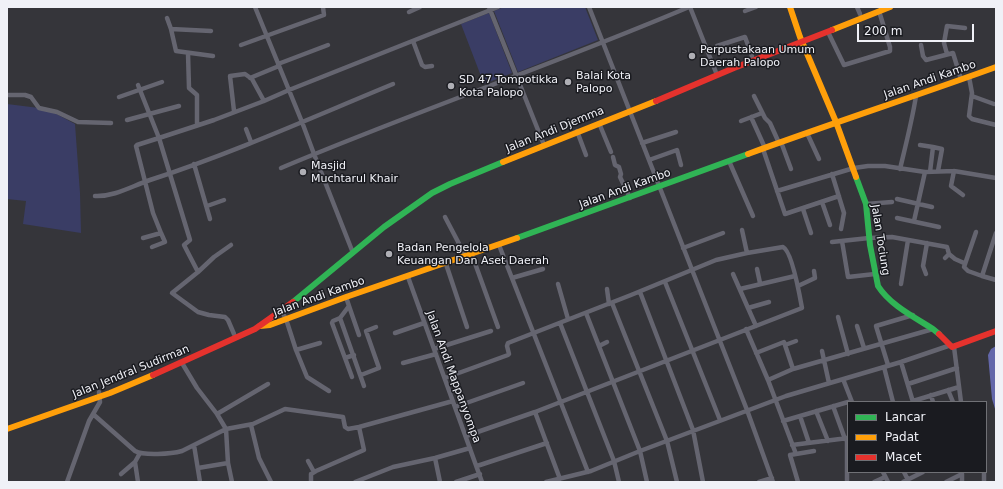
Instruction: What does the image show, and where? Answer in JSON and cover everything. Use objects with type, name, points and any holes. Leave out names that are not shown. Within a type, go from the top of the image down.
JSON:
[{"type":"main road","name":"Jalan Tociung","points":[[790,7],[801,39],[854,168],[866,204],[869,238],[878,286],[885,296],[892,302],[914,315],[954,346]]},
{"type":"main road","name":"Jalan Andi Djemma","points":[[716,73],[860,14],[890,7]]},
{"type":"main road","name":"Jalan Andi Djemma","points":[[259,325],[281,310],[352,251],[432,193],[543,143],[629,109],[677,94],[752,56],[801,39],[828,32],[878,9]]},
{"type":"main road","name":"Jalan Andi Kambo","points":[[259,325],[270,326],[346,297],[469,256],[630,198],[836,122],[996,68]]},
{"type":"main road","name":"Jalan Andi Djemma","points":[[543,143],[599,123],[629,109]]},
{"type":"main road","name":"Jalan Jendral Sudirman","points":[[7,429],[100,395],[234,334],[259,325]]},
{"type":"main road","name":"Jalan Jendral Sudirman","points":[[109,391],[182,363],[259,325]]},
{"type":"main road","points":[[954,346],[996,332]]},
{"type":"main road","name":"Jalan Jendral Sudirman","points":[[7,423],[100,395]]},
{"type":"street","points":[[255,7],[352,251]]},
{"type":"street","points":[[241,45],[324,15],[323,7]]},
{"type":"street","points":[[408,12],[420,7]]},
{"type":"street","points":[[152,248],[165,242],[152,209],[136,146],[137,144],[159,138],[264,101],[413,41],[490,8],[498,7]]},
{"type":"street","points":[[589,7],[773,480],[760,482]]},
{"type":"street","points":[[281,168],[434,106],[636,30],[690,7],[716,73]]},
{"type":"street","points":[[745,11],[756,7]]},
{"type":"street","points":[[857,7],[860,14]]},
{"type":"street","points":[[490,8],[543,143]]},
{"type":"street","points":[[828,32],[844,65],[890,51],[878,9]]},
{"type":"street","points":[[167,18],[171,29],[175,51],[213,56]]},
{"type":"street","points":[[947,54],[944,43],[946,27],[965,28]]},
{"type":"street","points":[[171,29],[211,31]]},
{"type":"street","points":[[717,46],[745,37],[752,56]]},
{"type":"street","points":[[413,41],[422,65],[425,67],[432,66]]},
{"type":"street","points":[[250,78],[328,45]]},
{"type":"street","points":[[921,45],[923,56],[926,60],[953,53],[961,79]]},
{"type":"street","points":[[188,53],[190,88],[197,95],[197,125]]},
{"type":"street","points":[[234,111],[230,76],[245,74],[250,78],[264,101]]},
{"type":"street","points":[[969,77],[972,96],[969,114],[970,118],[996,125]]},
{"type":"street","points":[[119,97],[139,87],[162,82]]},
{"type":"street","points":[[95,196],[112,194],[170,174],[393,84]]},
{"type":"street","points":[[139,87],[159,138],[190,240],[185,245],[198,272]]},
{"type":"street","points":[[7,95],[25,95],[31,97],[39,108],[57,112],[78,122],[111,123]]},
{"type":"street","points":[[754,96],[762,113],[770,123],[791,169]]},
{"type":"street","points":[[900,169],[909,134],[909,125],[912,120],[916,96]]},
{"type":"street","points":[[972,96],[994,104]]},
{"type":"street","points":[[127,120],[179,106]]},
{"type":"street","points":[[741,121],[762,113]]},
{"type":"street","points":[[751,117],[764,148],[785,214],[839,196]]},
{"type":"street","points":[[599,123],[615,165],[619,167],[621,172],[620,177],[630,198]]},
{"type":"street","points":[[246,129],[250,142]]},
{"type":"street","points":[[577,131],[586,155]]},
{"type":"street","points":[[642,143],[676,132]]},
{"type":"street","points":[[807,133],[819,159]]},
{"type":"street","points":[[920,145],[942,149],[938,171]]},
{"type":"street","points":[[914,221],[933,147]]},
{"type":"street","points":[[649,160],[677,150],[681,165]]},
{"type":"street","points":[[729,161],[753,216]]},
{"type":"street","points":[[194,164],[210,219]]},
{"type":"street","points":[[777,191],[854,168],[879,166],[927,172],[954,171],[996,178]]},
{"type":"street","points":[[954,171],[951,186],[963,195]]},
{"type":"street","points":[[832,174],[844,213],[841,228]]},
{"type":"street","points":[[897,199],[932,207]]},
{"type":"street","points":[[207,206],[224,200]]},
{"type":"street","points":[[822,202],[830,225]]},
{"type":"street","points":[[866,204],[892,202]]},
{"type":"street","points":[[803,209],[811,233]]},
{"type":"street","points":[[445,217],[469,256],[498,327]]},
{"type":"street","points":[[897,218],[939,227]]},
{"type":"street","points":[[742,230],[747,253]]},
{"type":"street","points":[[976,232],[964,264],[965,269],[996,280]]},
{"type":"street","points":[[143,238],[161,233]]},
{"type":"street","points":[[683,248],[723,233]]},
{"type":"street","points":[[982,276],[996,233]]},
{"type":"street","points":[[832,242],[892,237],[947,247],[949,254],[964,264]]},
{"type":"street","points":[[901,284],[908,240]]},
{"type":"street","points":[[842,241],[848,277],[875,274]]},
{"type":"street","points":[[926,274],[923,266],[927,243]]},
{"type":"street","points":[[230,245],[214,256],[198,272],[173,291],[173,294],[198,312],[212,316],[225,317],[228,320],[234,334]]},
{"type":"street","points":[[499,245],[588,472]]},
{"type":"street","points":[[445,378],[508,355],[508,343],[533,332],[640,292],[720,259],[785,247],[788,251],[798,286],[802,308],[535,412],[466,436]]},
{"type":"street","points":[[945,258],[949,254]]},
{"type":"street","points":[[446,264],[467,327]]},
{"type":"street","points":[[512,278],[543,269]]},
{"type":"street","points":[[756,269],[760,283]]},
{"type":"street","points":[[798,286],[815,278],[814,271]]},
{"type":"street","points":[[734,274],[756,326]]},
{"type":"street","points":[[740,289],[760,283],[795,276]]},
{"type":"street","name":"Jalan Andi Mappanyompa","points":[[408,277],[482,482]]},
{"type":"street","points":[[665,282],[720,420]]},
{"type":"street","points":[[558,284],[568,319]]},
{"type":"street","points":[[607,288],[611,303],[667,440],[677,482]]},
{"type":"street","points":[[640,292],[693,430],[703,482]]},
{"type":"street","points":[[346,297],[359,335]]},
{"type":"street","points":[[748,308],[769,302]]},
{"type":"street","points":[[349,306],[340,318],[332,323],[352,377]]},
{"type":"street","points":[[281,310],[286,319],[307,377],[329,391]]},
{"type":"street","points":[[586,313],[640,451],[647,482]]},
{"type":"street","points":[[893,401],[876,325],[914,315]]},
{"type":"street","points":[[838,317],[848,354]]},
{"type":"street","points":[[340,318],[364,386]]},
{"type":"street","points":[[395,333],[424,323]]},
{"type":"street","points":[[560,323],[614,461],[619,482]]},
{"type":"street","points":[[857,326],[864,348]]},
{"type":"street","points":[[361,375],[380,368],[366,330],[376,327]]},
{"type":"street","points":[[746,329],[768,380],[796,454]]},
{"type":"street","points":[[768,380],[824,360],[933,329]]},
{"type":"street","points":[[403,363],[491,331]]},
{"type":"street","points":[[785,345],[796,340]]},
{"type":"street","points":[[599,346],[607,342]]},
{"type":"street","points":[[756,353],[783,342],[793,370]]},
{"type":"street","points":[[296,350],[320,343]]},
{"type":"street","points":[[546,482],[588,472],[667,440],[775,400],[954,346],[961,401]]},
{"type":"street","points":[[822,351],[829,383]]},
{"type":"street","points":[[345,358],[354,355]]},
{"type":"street","points":[[901,362],[913,401],[959,387]]},
{"type":"street","points":[[182,363],[197,388],[217,414],[226,429],[228,463],[232,482]]},
{"type":"street","points":[[908,384],[957,368]]},
{"type":"street","points":[[844,379],[850,401]]},
{"type":"street","points":[[455,407],[522,383]]},
{"type":"street","points":[[217,414],[268,384]]},
{"type":"street","points":[[948,390],[953,401]]},
{"type":"street","points":[[67,482],[93,414],[99,404],[100,395]]},
{"type":"street","points":[[931,396],[933,401]]},
{"type":"street","points":[[93,414],[133,449],[140,453],[175,452],[194,445],[226,429],[251,425],[285,409],[343,417],[346,428],[359,427],[453,401]]},
{"type":"street","points":[[783,420],[847,403]]},
{"type":"street","points":[[792,445],[847,438],[833,406]]},
{"type":"street","points":[[816,411],[828,441]]},
{"type":"street","points":[[535,412],[547,443],[557,480]]},
{"type":"street","points":[[800,416],[809,443]]},
{"type":"street","points":[[251,425],[261,462],[271,482]]},
{"type":"street","points":[[311,482],[311,475],[314,472],[364,450],[359,427]]},
{"type":"street","points":[[476,466],[547,443]]},
{"type":"street","points":[[194,445],[200,482]]},
{"type":"street","points":[[355,482],[393,467],[435,458],[470,448]]},
{"type":"street","points":[[798,482],[790,456],[814,451]]},
{"type":"street","points":[[121,474],[135,462],[140,453]]},
{"type":"street","points":[[435,458],[440,482]]},
{"type":"street","points":[[308,461],[314,472]]},
{"type":"street","points":[[135,462],[138,482]]},
{"type":"street","points":[[198,468],[228,463]]},
{"type":"street","points":[[847,482],[849,473]]},
{"type":"street","points":[[883,473],[888,482]]},
{"type":"street","points":[[906,481],[921,473]]},
{"type":"street","points":[[946,482],[962,473],[962,482]]},
{"type":"street","points":[[456,482],[480,474]]},
{"type":"street","points":[[874,482],[885,477]]},
{"type":"shaded area","points":[[504,7],[585,7],[598,40],[518,72],[494,11]]},
{"type":"shaded area","points":[[489,13],[512,73],[484,84],[461,24]]},
{"type":"shaded area","points":[[7,104],[47,109],[75,124],[80,193],[81,233],[23,224],[26,201],[7,199]]},
{"type":"shaded area","points":[[996,346],[996,412],[992,399],[988,355],[991,349]]},
{"type":"traffic: fast","points":[[517,238],[748,154]]},
{"type":"traffic: fast","points":[[293,302],[384,227],[432,193],[503,162]]},
{"type":"traffic: fast","points":[[856,177],[866,204],[870,245],[878,286],[896,305],[939,334]]},
{"type":"traffic: slow","points":[[790,7],[800,37],[836,122],[856,177]]},
{"type":"traffic: slow","points":[[832,30],[890,7]]},
{"type":"traffic: slow","points":[[748,154],[996,67]]},
{"type":"traffic: slow","points":[[503,162],[656,101]]},
{"type":"traffic: slow","points":[[260,326],[270,325],[517,238]]},
{"type":"traffic: slow","points":[[7,429],[110,393],[153,375]]},
{"type":"traffic: jam","points":[[656,101],[734,68],[832,30]]},
{"type":"traffic: jam","points":[[153,375],[255,329],[293,302]]},
{"type":"traffic: jam","points":[[939,334],[952,347],[996,331]]},
{"type":"place","name":"Perpustakaan Umum Daerah Palopo","points":[[692,56]]},
{"type":"place","name":"Balai Kota Palopo","points":[[568,82]]},
{"type":"place","name":"SD 47 Tompotikka Kota Palopo","points":[[451,86]]},
{"type":"place","name":"Masjid Muchtarul Khair","points":[[303,172]]},
{"type":"place","name":"Badan Pengelola Keuangan Dan Aset Daerah","points":[[389,254]]}]
